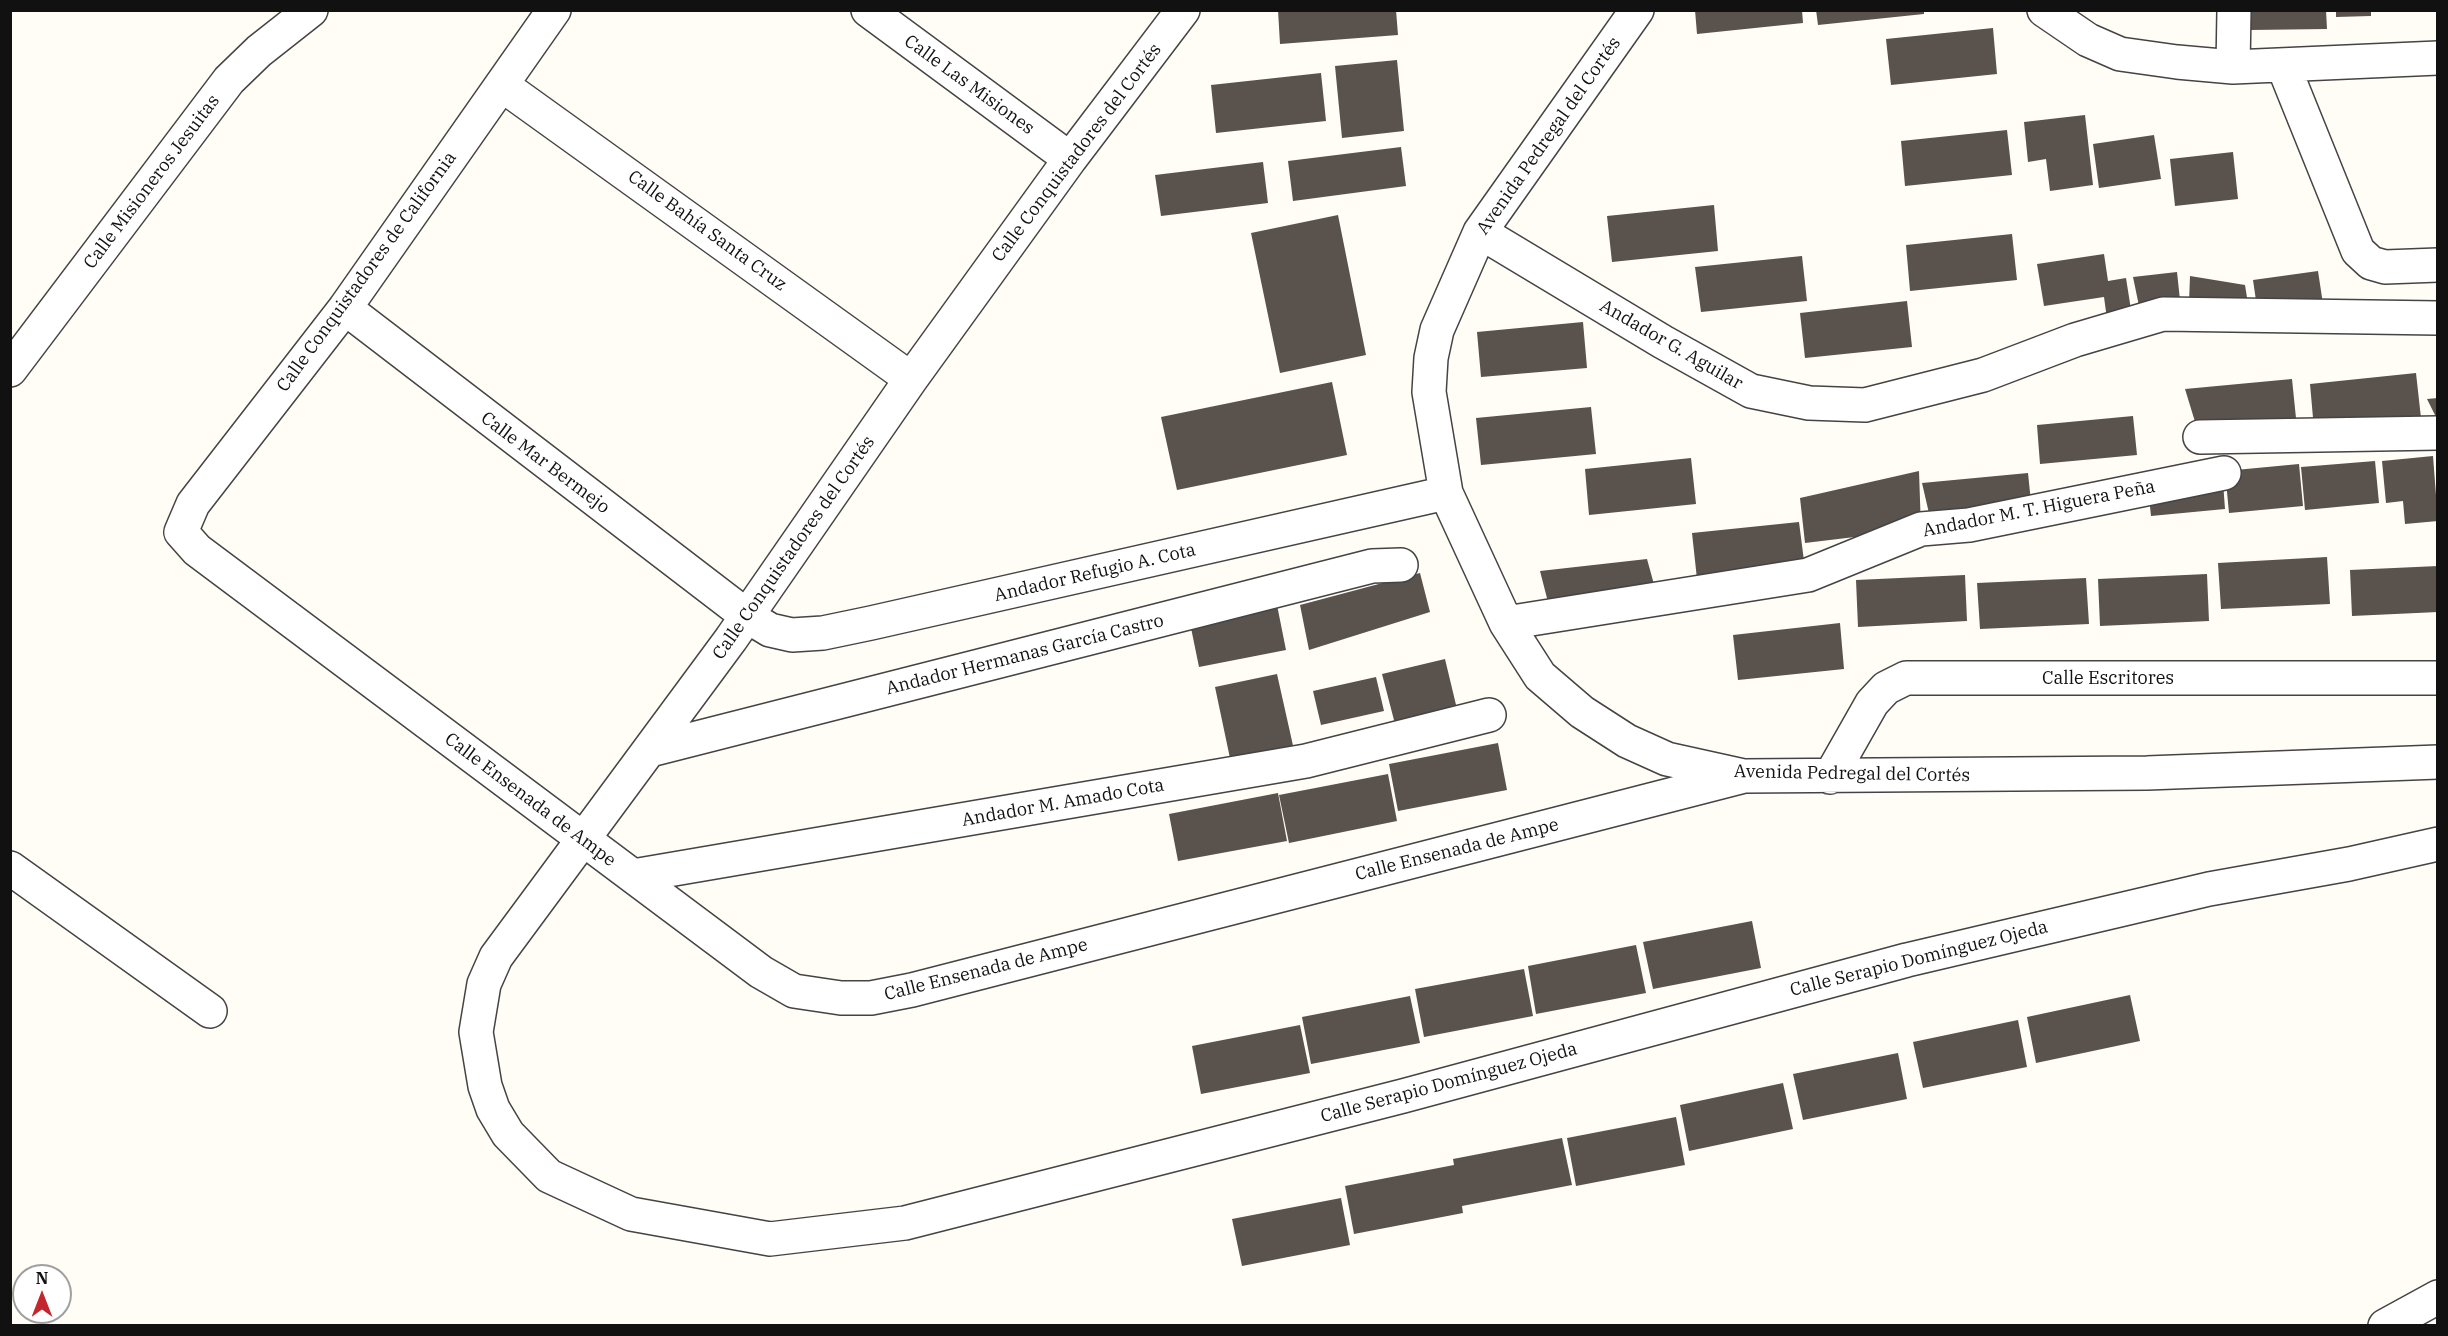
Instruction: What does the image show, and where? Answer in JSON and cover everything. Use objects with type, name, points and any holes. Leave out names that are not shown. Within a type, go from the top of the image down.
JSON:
[{"type":"street","name":"Calle Misioneros Jesuitas","points":[[10,370],[229,80],[259,51],[311,10]]},
{"type":"street","name":"Calle Conquistadores de California","points":[[181,532],[193,504],[345,308],[554,10]]},
{"type":"street","name":"Calle Las Misiones","points":[[868,10],[1070,159]]},
{"type":"street","name":"Calle Conquistadores del Cortés","points":[[493,1109],[477,1052],[476,1032],[484,984],[496,957],[585,841],[747,616],[911,379],[1070,159],[1183,10]]},
{"type":"street","name":"Avenida Pedregal del Cortés","points":[[1637,10],[1480,232],[1437,330],[1431,358],[1429,392],[1446,493],[1506,623],[1540,676],[1582,712],[1627,741],[1667,759],[1744,776],[2147,774],[2438,762]]},
{"type":"street","points":[[2044,10],[2088,40],[2120,54],[2234,68],[2438,58]]},
{"type":"street","points":[[2234,10],[2234,68]]},
{"type":"street","points":[[2283,65],[2358,251],[2371,263],[2385,267],[2438,265]]},
{"type":"street","name":"Calle Bahía Santa Cruz","points":[[502,85],[911,379]]},
{"type":"street","name":"Andador G. Aguilar","points":[[1480,232],[1663,342],[1751,391],[1809,403],[1865,405],[1983,375],[2075,340],[2163,314],[2438,318]]},
{"type":"street","name":"Calle Mar Bermejo","points":[[345,308],[747,616]]},
{"type":"street","points":[[2200,437],[2438,433]]},
{"type":"street","name":"Andador M. T. Higuera Peña","points":[[1506,623],[1809,575],[1921,529],[1969,525],[2223,473]]},
{"type":"street","name":"Andador Refugio A. Cota","points":[[747,616],[770,630],[792,636],[823,633],[1446,493]]},
{"type":"street","name":"Calle Ensenada de Ampe","points":[[181,532],[197,550],[585,841],[761,972],[794,991],[841,998],[871,998],[912,990],[1744,776]]},
{"type":"street","name":"Andador Hermanas García Castro","points":[[650,750],[1372,566],[1401,565]]},
{"type":"street","name":"Calle Escritores","points":[[1830,777],[1872,703],[1886,688],[1906,678],[2438,678]]},
{"type":"street","name":"Andador M. Amado Cota","points":[[633,876],[1306,761],[1489,715]]},
{"type":"street","name":"Calle Serapio Domínguez Ojeda","points":[[493,1109],[508,1134],[549,1176],[631,1214],[770,1239],[827,1234],[928,1217],[1403,1096],[1907,960],[2209,889],[2349,864],[2438,844]]},
{"type":"street","points":[[10,868],[210,1011]]},
{"type":"street","points":[[2385,1326],[2438,1297]]},
{"type":"building","points":[[1278,10],[1396,10],[1398,35],[1280,44]]},
{"type":"building","points":[[1695,10],[1802,10],[1803,23],[1697,34]]},
{"type":"building","points":[[1816,10],[1924,10],[1924,14],[1818,25]]},
{"type":"building","points":[[2250,10],[2326,10],[2327,29],[2250,30]]},
{"type":"building","points":[[2336,10],[2371,10],[2371,16],[2336,17]]},
{"type":"building","points":[[1993,28],[1997,74],[1891,85],[1886,39]]},
{"type":"building","points":[[1397,60],[1404,131],[1342,138],[1335,66]]},
{"type":"building","points":[[1321,73],[1326,121],[1216,133],[1211,85]]},
{"type":"building","points":[[2085,115],[2093,185],[2050,191],[2046,159],[2028,162],[2024,122]]},
{"type":"building","points":[[2007,130],[2012,175],[1905,186],[1901,141]]},
{"type":"building","points":[[2154,135],[2161,179],[2099,188],[2093,144]]},
{"type":"building","points":[[1401,147],[1406,186],[1293,201],[1288,161]]},
{"type":"building","points":[[2233,152],[2238,199],[2175,206],[2170,159]]},
{"type":"building","points":[[1263,162],[1268,203],[1161,216],[1155,175]]},
{"type":"building","points":[[1714,205],[1718,251],[1612,262],[1607,216]]},
{"type":"building","points":[[1338,215],[1366,355],[1280,373],[1251,233]]},
{"type":"building","points":[[2012,234],[2017,280],[1910,291],[1906,245]]},
{"type":"building","points":[[2104,254],[2108,281],[2126,278],[2132,316],[2107,319],[2104,297],[2044,306],[2037,264]]},
{"type":"building","points":[[1802,256],[1807,301],[1701,312],[1695,267]]},
{"type":"building","points":[[2318,271],[2323,304],[2258,314],[2253,280]]},
{"type":"building","points":[[2177,272],[2180,300],[2139,306],[2133,277]]},
{"type":"building","points":[[2190,276],[2245,285],[2249,310],[2189,303]]},
{"type":"building","points":[[1907,301],[1912,347],[1805,358],[1800,313]]},
{"type":"building","points":[[1583,322],[1587,368],[1481,377],[1477,332]]},
{"type":"building","points":[[2416,373],[2421,418],[2314,429],[2310,384]]},
{"type":"building","points":[[2292,379],[2297,428],[2196,425],[2185,389]]},
{"type":"building","points":[[1332,382],[1347,455],[1177,490],[1161,417]]},
{"type":"building","points":[[2438,398],[2438,421],[2427,399]]},
{"type":"building","points":[[1591,407],[1596,454],[1481,465],[1476,418]]},
{"type":"building","points":[[2133,416],[2137,455],[2040,464],[2037,425]]},
{"type":"building","points":[[2433,456],[2438,521],[2405,524],[2403,501],[2386,503],[2382,461]]},
{"type":"building","points":[[1691,458],[1696,504],[1589,515],[1585,469]]},
{"type":"building","points":[[2375,461],[2379,503],[2305,510],[2301,467]]},
{"type":"building","points":[[2299,464],[2303,506],[2229,513],[2225,471]]},
{"type":"building","points":[[1919,471],[1921,529],[1805,543],[1800,498]]},
{"type":"building","points":[[2028,473],[2031,502],[1931,522],[1922,483]]},
{"type":"building","points":[[2223,482],[2225,509],[2151,516],[2149,497]]},
{"type":"building","points":[[1799,522],[1804,561],[1697,579],[1692,533]]},
{"type":"building","points":[[2327,557],[2330,604],[2221,609],[2218,563]]},
{"type":"building","points":[[1647,559],[1655,588],[1549,606],[1540,571]]},
{"type":"building","points":[[2438,566],[2438,612],[2352,616],[2350,570]]},
{"type":"building","points":[[1420,573],[1430,612],[1309,650],[1300,605]]},
{"type":"building","points":[[2207,574],[2209,621],[2100,626],[2098,579]]},
{"type":"building","points":[[1965,575],[1967,621],[1858,627],[1856,580]]},
{"type":"building","points":[[2086,578],[2089,624],[1980,629],[1977,583]]},
{"type":"building","points":[[1277,605],[1286,650],[1199,667],[1190,623]]},
{"type":"building","points":[[1840,623],[1844,669],[1738,680],[1733,635]]},
{"type":"building","points":[[1445,659],[1457,709],[1395,724],[1382,674]]},
{"type":"building","points":[[1277,674],[1294,750],[1231,763],[1215,687]]},
{"type":"building","points":[[1376,677],[1384,711],[1321,725],[1313,691]]},
{"type":"building","points":[[1498,743],[1507,790],[1398,811],[1389,764]]},
{"type":"building","points":[[1388,774],[1397,821],[1289,843],[1279,795]]},
{"type":"building","points":[[1278,793],[1287,841],[1178,861],[1169,814]]},
{"type":"building","points":[[1752,921],[1761,968],[1653,989],[1643,942]]},
{"type":"building","points":[[1636,945],[1646,993],[1536,1014],[1528,966]]},
{"type":"building","points":[[1524,969],[1533,1016],[1424,1037],[1415,989]]},
{"type":"building","points":[[2130,995],[2140,1041],[2036,1063],[2027,1017]]},
{"type":"building","points":[[1410,996],[1420,1043],[1311,1064],[1302,1017]]},
{"type":"building","points":[[2018,1020],[2027,1067],[1923,1088],[1913,1042]]},
{"type":"building","points":[[1300,1025],[1310,1073],[1201,1094],[1192,1046]]},
{"type":"building","points":[[1898,1053],[1907,1099],[1803,1120],[1793,1074]]},
{"type":"building","points":[[1783,1083],[1793,1129],[1689,1151],[1680,1105]]},
{"type":"building","points":[[1676,1117],[1685,1165],[1576,1186],[1567,1138]]},
{"type":"building","points":[[1562,1138],[1572,1185],[1462,1206],[1463,1213],[1354,1234],[1345,1186],[1454,1165],[1453,1159]]},
{"type":"building","points":[[1341,1198],[1350,1245],[1242,1266],[1232,1219]]}]
